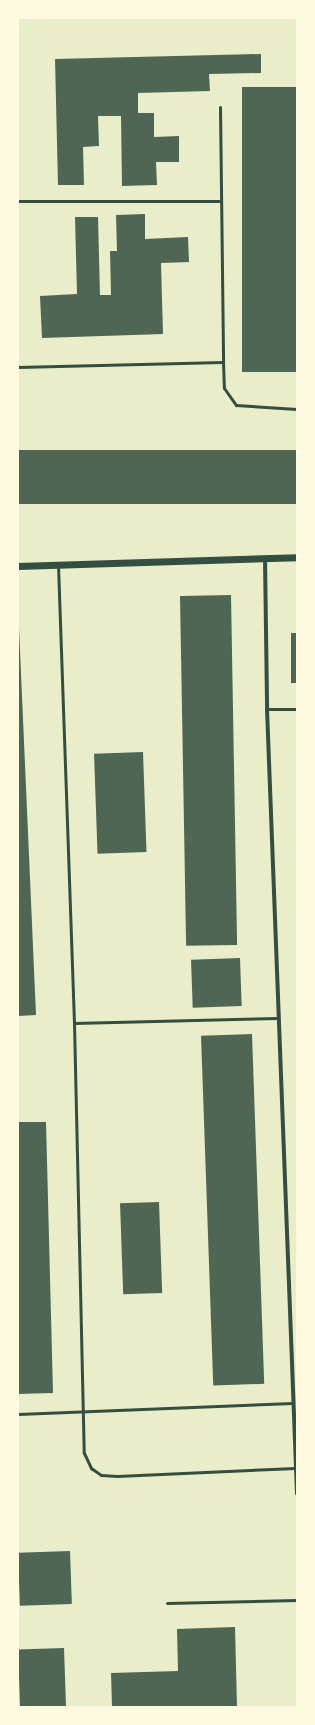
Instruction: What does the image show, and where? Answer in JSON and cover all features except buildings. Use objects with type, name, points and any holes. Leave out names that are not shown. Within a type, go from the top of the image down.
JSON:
[{"type":"street","points":[[18,566],[297,557]]},
{"type":"street","points":[[265,558],[267,709],[292,1402],[297,1493]]},
{"type":"lane","points":[[220,107],[220,201],[224,388],[236,405],[297,409]]},
{"type":"lane","points":[[18,202],[220,201]]},
{"type":"lane","points":[[18,367],[223,362]]},
{"type":"lane","points":[[58,565],[74,1023],[84,1453],[91,1468],[101,1475],[296,1468]]},
{"type":"lane","points":[[267,709],[297,709]]},
{"type":"lane","points":[[74,1023],[278,1018]]},
{"type":"lane","points":[[18,1414],[292,1402]]},
{"type":"lane","points":[[167,1603],[297,1600]]}]
